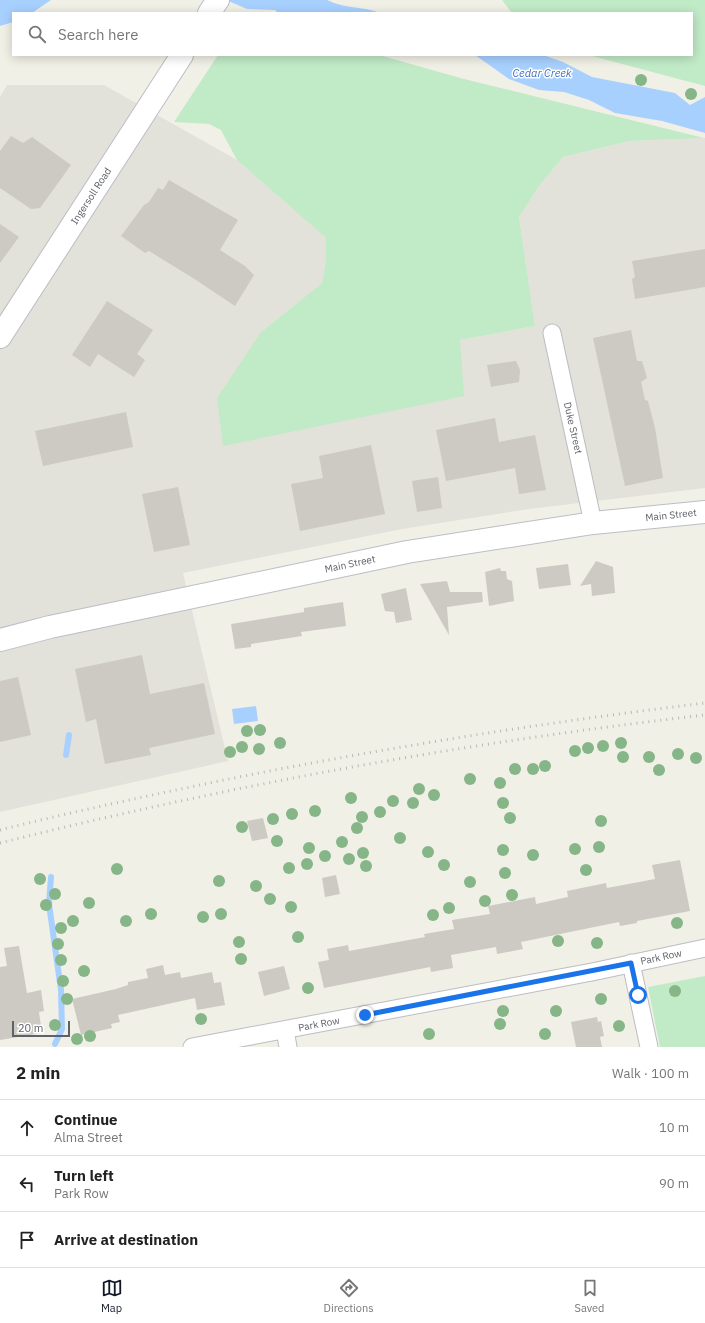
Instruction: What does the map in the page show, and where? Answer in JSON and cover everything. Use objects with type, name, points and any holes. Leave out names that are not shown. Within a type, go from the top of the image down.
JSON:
[{"type":"main road","name":"Ingersoll Road","points":[[0,337],[181,56]]},
{"type":"main road","name":"Main Street","points":[[0,640],[50,627],[407,552],[593,523],[705,512]]},
{"type":"street","name":"Duke Street","points":[[552,333],[593,523]]},
{"type":"street","name":"Park Row","points":[[192,1047],[705,948]]},
{"type":"street","points":[[631,963],[649,1047]]},
{"type":"street","points":[[284,1030],[288,1047]]},
{"type":"shaded area","points":[[7,85],[104,85],[237,160],[326,238],[326,261],[322,283],[261,332],[460,340],[535,326],[519,217],[539,186],[563,157],[629,141],[705,138],[705,488],[529,509],[402,529],[183,573],[228,761],[0,812],[0,97]]},
{"type":"green space","points":[[502,0],[705,0],[705,86],[592,56],[693,56],[693,12],[511,12]]},
{"type":"green space","points":[[217,56],[383,56],[464,79],[704,138],[629,141],[563,157],[539,186],[519,217],[535,326],[460,340],[464,396],[223,446],[217,398],[261,332],[322,283],[326,261],[326,238],[237,160],[221,130],[209,124],[174,122]]},
{"type":"green space","points":[[705,976],[705,1047],[660,1047],[648,987]]},
{"type":"water","points":[[0,0],[51,0],[33,12],[12,12],[12,22],[0,26]]},
{"type":"water","points":[[226,0],[327,0],[340,5],[377,12],[277,12],[275,10],[247,9]]},
{"type":"water","name":"Cedar Creek","points":[[476,56],[546,56],[563,62],[592,77],[675,93],[690,105],[705,97],[705,133],[662,121],[615,113],[589,100],[564,92],[539,90],[509,79]]},
{"type":"water","points":[[256,706],[258,721],[234,724],[232,709]]},
{"type":"building","points":[[11,136],[23,143],[32,137],[71,165],[40,208],[31,209],[0,188],[0,151]]},
{"type":"building","points":[[169,180],[238,220],[220,250],[245,266],[254,275],[235,306],[149,251],[145,253],[121,236],[144,205],[149,202],[158,188],[163,190]]},
{"type":"building","points":[[0,224],[19,237],[0,263]]},
{"type":"building","points":[[705,249],[705,287],[635,299],[632,279],[635,277],[632,261]]},
{"type":"building","points":[[107,301],[153,330],[137,354],[145,360],[134,377],[98,354],[90,367],[72,355]]},
{"type":"building","points":[[631,330],[637,361],[642,361],[647,378],[641,382],[645,400],[648,401],[655,428],[663,478],[625,486],[593,338]]},
{"type":"building","points":[[516,361],[520,370],[519,382],[491,387],[487,365]]},
{"type":"building","points":[[126,412],[133,447],[43,466],[35,431]]},
{"type":"building","points":[[495,418],[499,442],[535,435],[546,490],[519,494],[515,468],[446,481],[436,430]]},
{"type":"building","points":[[371,445],[385,514],[300,531],[291,484],[323,478],[319,456]]},
{"type":"building","points":[[438,477],[442,508],[417,512],[412,481]]},
{"type":"building","points":[[178,487],[190,545],[154,552],[142,494]]},
{"type":"building","points":[[596,561],[613,567],[615,593],[592,596],[591,584],[580,586]]},
{"type":"building","points":[[568,564],[571,585],[539,589],[536,568]]},
{"type":"building","points":[[500,568],[501,571],[506,571],[507,579],[512,581],[514,601],[489,606],[485,572]]},
{"type":"building","points":[[447,581],[450,592],[482,592],[483,602],[447,607],[449,635],[420,584]]},
{"type":"building","points":[[406,588],[412,620],[396,623],[394,612],[385,611],[381,594]]},
{"type":"building","points":[[343,602],[346,626],[301,632],[302,636],[251,644],[251,647],[235,649],[231,624],[304,612],[304,608]]},
{"type":"building","points":[[142,655],[150,694],[204,683],[215,734],[149,748],[151,755],[105,764],[96,719],[86,722],[75,669]]},
{"type":"building","points":[[18,677],[31,735],[0,742],[0,681]]},
{"type":"building","points":[[263,818],[268,838],[252,841],[247,821]]},
{"type":"building","points":[[680,860],[690,911],[637,921],[637,923],[620,926],[619,922],[521,942],[523,949],[497,954],[496,947],[451,955],[453,968],[431,972],[430,967],[324,988],[318,962],[329,960],[327,949],[348,945],[349,951],[425,937],[424,934],[454,929],[452,920],[490,914],[488,906],[535,897],[536,904],[568,897],[567,891],[606,883],[607,888],[655,879],[652,865]]},
{"type":"building","points":[[336,875],[340,894],[325,897],[322,878]]},
{"type":"building","points":[[19,946],[27,993],[41,990],[44,1011],[39,1012],[42,1033],[0,1040],[0,967],[7,966],[4,948]]},
{"type":"building","points":[[163,965],[165,975],[180,972],[181,978],[212,972],[214,983],[221,982],[225,1005],[197,1010],[195,998],[118,1015],[120,1022],[111,1024],[112,1028],[81,1035],[72,999],[116,989],[128,985],[128,982],[148,978],[146,969]]},
{"type":"building","points":[[284,966],[290,989],[264,996],[258,972]]},
{"type":"building","points":[[597,1017],[598,1022],[601,1021],[604,1036],[600,1037],[602,1047],[576,1047],[571,1022]]},
{"type":"waterway","points":[[66,755],[69,735]]},
{"type":"waterway","points":[[51,877],[49,904],[61,990],[62,1029],[55,1044]]},
{"type":"railway","points":[[0,830],[214,782],[397,748],[520,728],[705,703]]},
{"type":"railway","points":[[0,843],[174,802],[350,767],[527,738],[705,715]]},
{"type":"route","points":[[365,1015],[592,972],[631,963],[638,995]]}]
